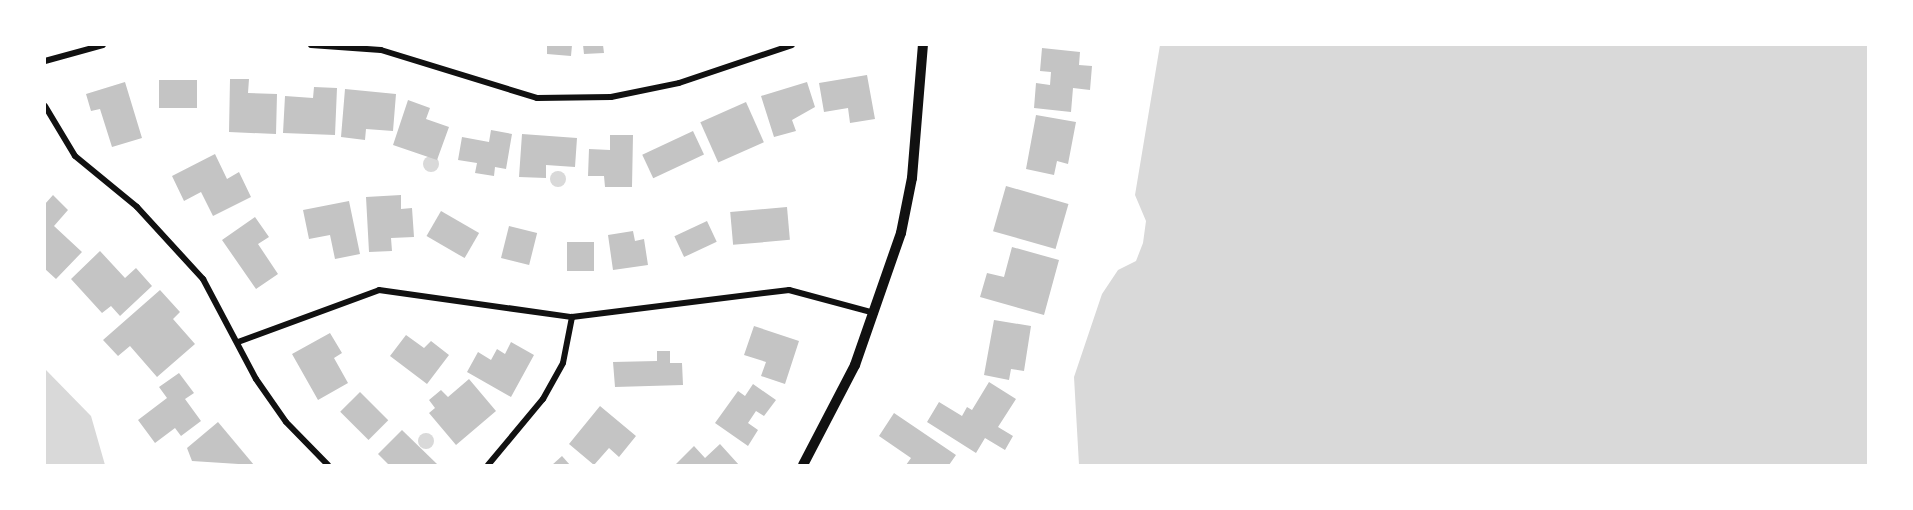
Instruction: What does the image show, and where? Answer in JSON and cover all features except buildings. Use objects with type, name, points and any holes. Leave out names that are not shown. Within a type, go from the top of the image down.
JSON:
[{"type":"main road","points":[[807,464],[877,313],[912,178],[922,45]]},
{"type":"street","points":[[45,61],[103,45]]},
{"type":"street","points":[[311,45],[381,50],[537,98],[611,97],[679,83],[792,45]]},
{"type":"street","points":[[45,106],[75,156],[137,207],[203,279],[286,422],[328,465]]},
{"type":"street","points":[[238,342],[379,290],[572,317],[789,290],[877,313]]},
{"type":"street","points":[[488,465],[543,399],[563,363],[572,317]]},
{"type":"shaded area","points":[[1160,45],[1868,45],[1868,465],[1079,465],[1074,377],[1102,294],[1118,270],[1136,261],[1143,243],[1146,221],[1135,195]]},
{"type":"shaded area","points":[[431,156],[437,158],[439,164],[437,170],[431,172],[425,170],[423,164],[425,158]]},
{"type":"shaded area","points":[[558,171],[566,179],[558,187],[550,179]]},
{"type":"shaded area","points":[[45,369],[91,416],[105,465],[45,465]]},
{"type":"shaded area","points":[[423,433],[429,433],[434,441],[432,447],[423,449],[418,444],[418,438]]}]
